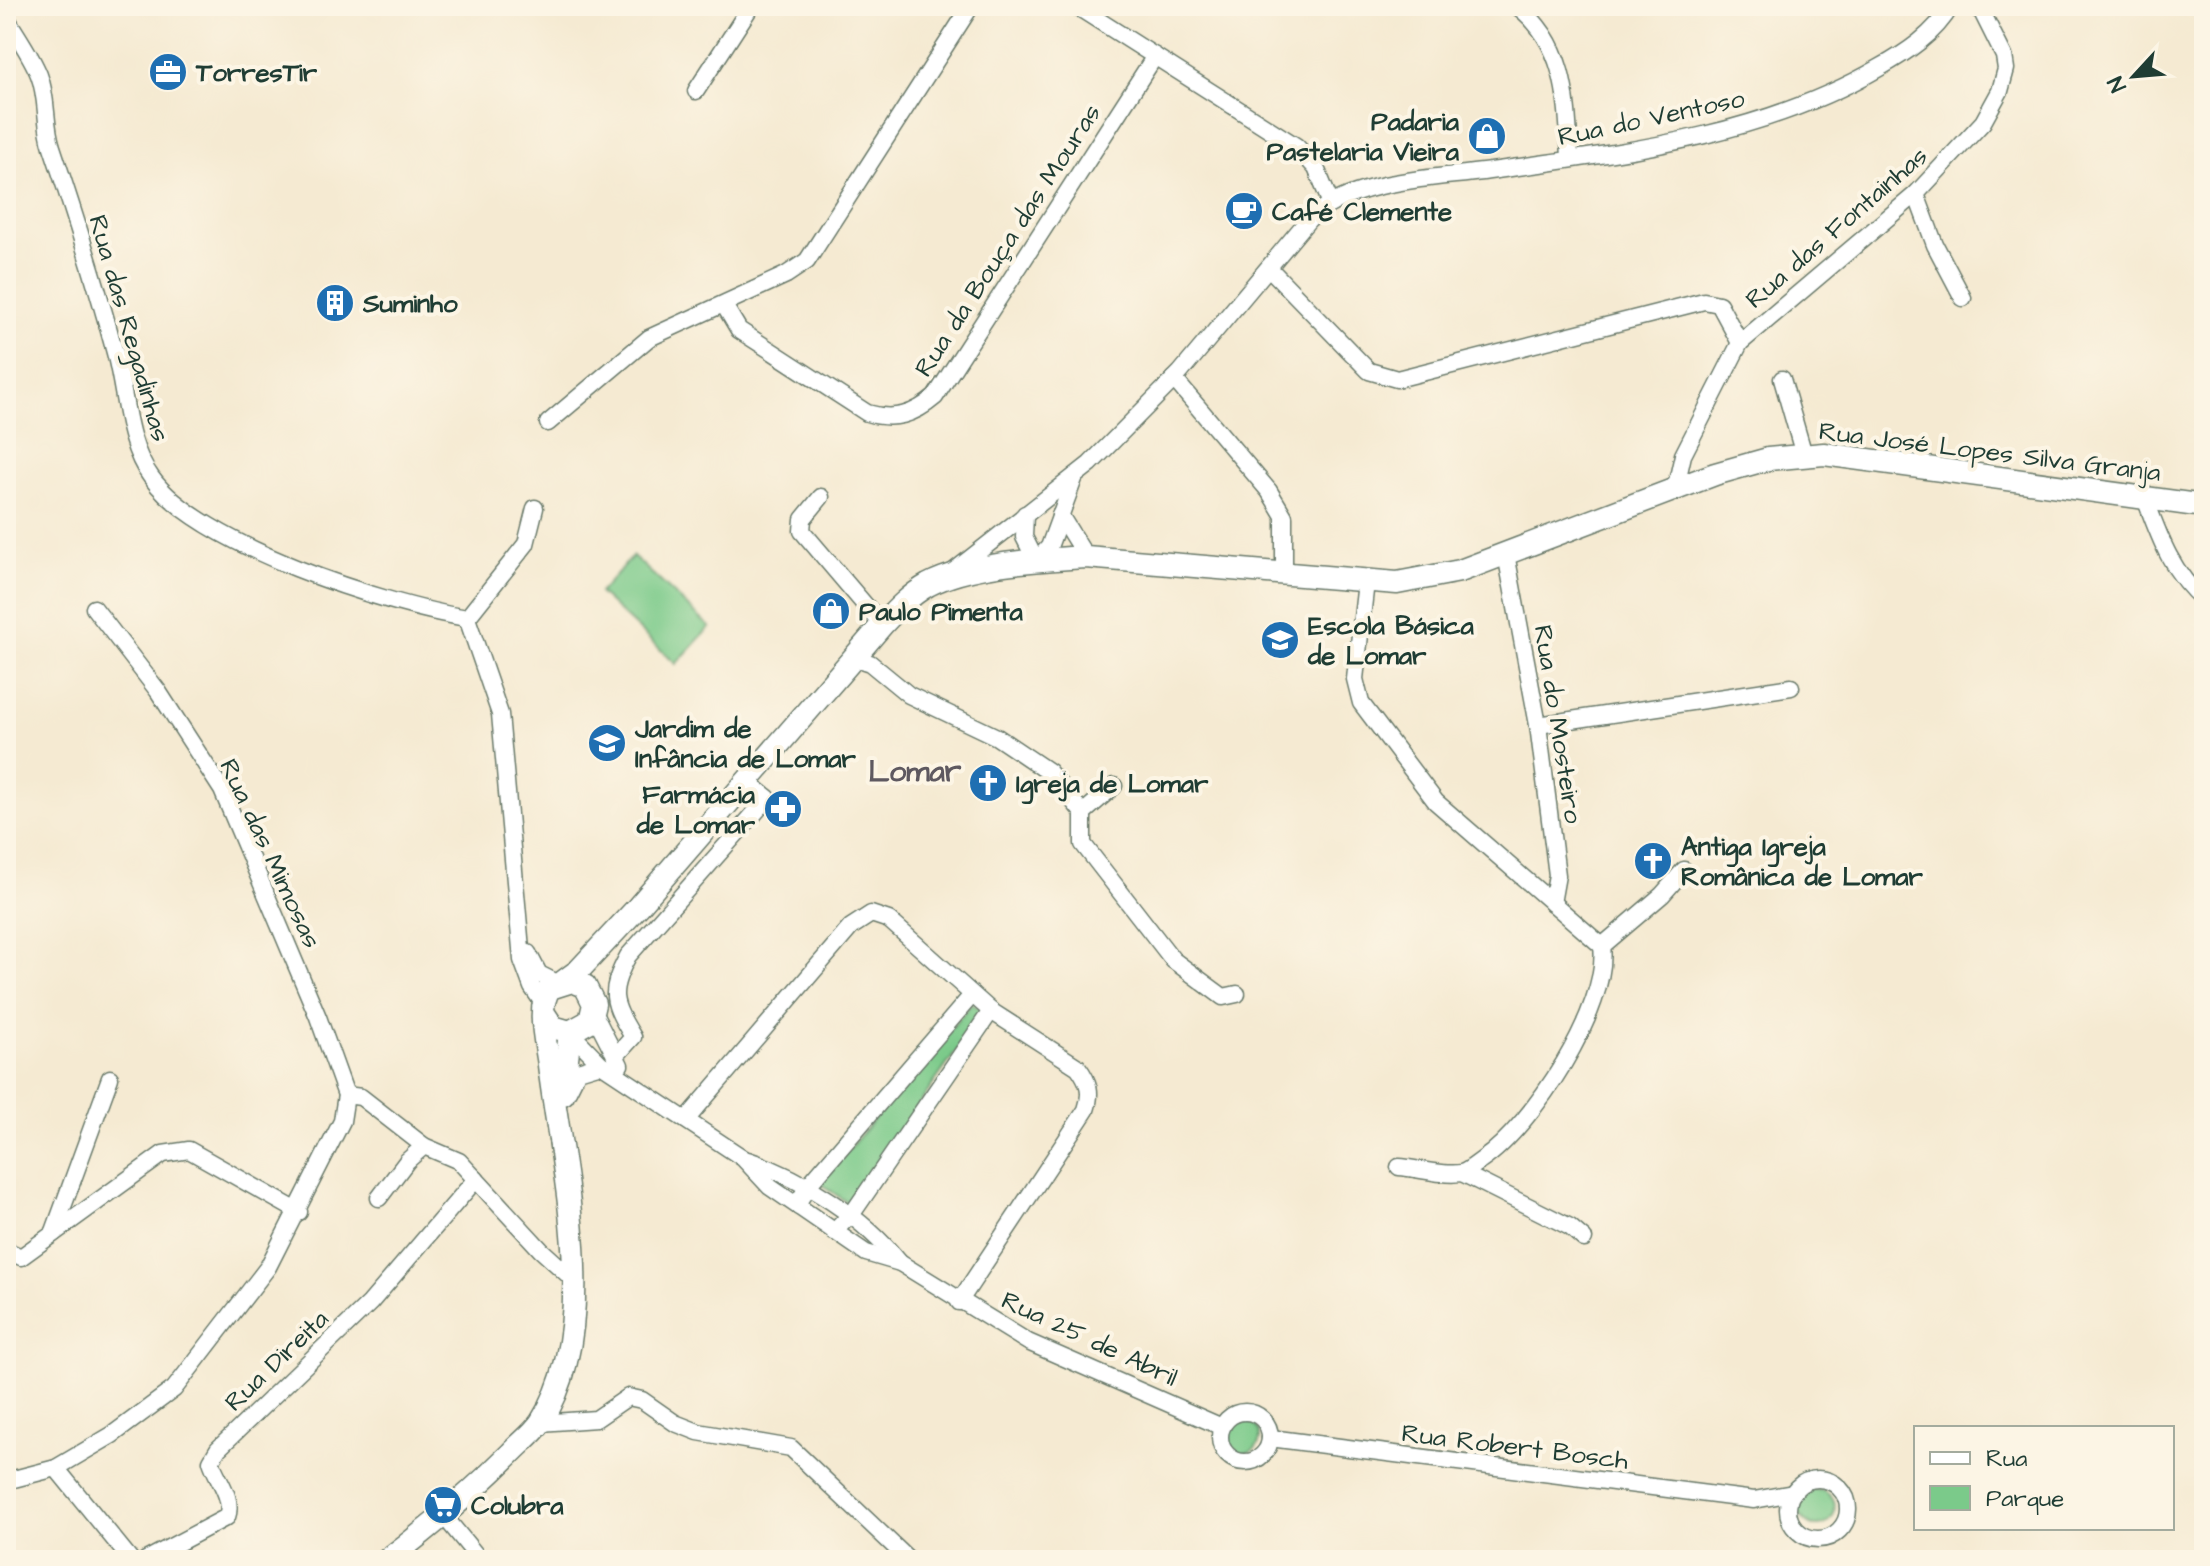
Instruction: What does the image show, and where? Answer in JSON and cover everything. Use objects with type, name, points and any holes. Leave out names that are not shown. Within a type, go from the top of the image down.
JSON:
[{"type":"main road","name":"Rua José Lopes Silva Granja","points":[[638,907],[852,657],[907,598],[948,576],[1036,561],[1086,557],[1397,583],[1460,571],[1676,486],[1768,459],[1804,455],[1838,455],[2204,506]]},
{"type":"main road","points":[[387,1560],[444,1516],[540,1423],[570,1342],[575,1281],[543,1007],[545,994],[579,970],[638,907]]},
{"type":"main road","points":[[543,1007],[553,1027],[570,1032],[585,1026],[608,955],[638,907]]},
{"type":"main road","points":[[560,982],[585,986],[592,1004]]},
{"type":"main road","points":[[561,1152],[570,1032]]},
{"type":"street","points":[[696,91],[751,6]]},
{"type":"street","points":[[548,423],[649,338],[724,305],[807,261],[971,6]]},
{"type":"street","points":[[948,576],[1076,475],[1174,379],[1309,219],[1331,204],[1316,168],[1296,146],[1076,6]]},
{"type":"street","points":[[1517,6],[1545,36],[1565,80],[1570,158]]},
{"type":"street","name":"Rua do Ventoso","points":[[1331,204],[1398,183],[1704,136],[1838,92],[1912,49],[1951,6]]},
{"type":"street","name":"Rua das Fontainhas","points":[[1676,486],[1683,455],[1740,343],[1916,194],[1983,122],[2000,91],[2006,69],[2004,56],[1979,6]]},
{"type":"street","name":"Rua das Regadinhas","points":[[6,17],[39,77],[51,144],[114,347],[132,432],[148,475],[172,503],[248,544],[341,584],[428,612],[467,618]]},
{"type":"street","name":"Rua da Bouça das Mouras","points":[[724,305],[739,330],[867,413],[886,418],[923,408],[935,397],[1155,56]]},
{"type":"street","points":[[1916,194],[1935,245],[1963,298]]},
{"type":"street","points":[[1269,268],[1369,371],[1397,379],[1704,301],[1719,304],[1740,343]]},
{"type":"street","points":[[1174,379],[1269,491],[1284,516],[1284,574]]},
{"type":"street","points":[[1782,379],[1804,455]]},
{"type":"street","points":[[1025,514],[1024,537],[1036,561],[1049,547],[1076,475]]},
{"type":"street","points":[[821,497],[803,519],[802,531],[882,625]]},
{"type":"street","points":[[2145,498],[2163,548],[2191,589],[2204,600]]},
{"type":"street","points":[[535,508],[526,544],[467,618],[500,714],[522,933],[522,960],[543,1007]]},
{"type":"street","points":[[1060,515],[1086,557]]},
{"type":"street","name":"Rua do Mosteiro","points":[[1506,554],[1538,725],[1557,875],[1552,903]]},
{"type":"street","points":[[1366,582],[1355,679],[1361,703],[1436,802],[1602,946],[1604,965],[1600,984],[1534,1111],[1502,1146],[1462,1173]]},
{"type":"street","name":"Rua das Mimosas","points":[[94,608],[158,691],[222,790],[318,1017],[346,1095]]},
{"type":"street","points":[[852,657],[870,663],[909,695],[997,737],[1049,772],[1083,813],[1083,844],[1173,960],[1223,997],[1237,994]]},
{"type":"street","points":[[1538,725],[1791,687]]},
{"type":"street","points":[[563,1103],[578,1071],[608,1060],[633,1037],[615,1005],[613,984],[628,956],[768,798],[745,780]]},
{"type":"street","points":[[1083,813],[1114,786]]},
{"type":"street","points":[[1602,946],[1662,895],[1684,870]]},
{"type":"street","points":[[686,1120],[851,927],[871,914],[889,920],[991,1011],[1078,1067],[1088,1080],[1091,1096],[1086,1110],[959,1302]]},
{"type":"street","points":[[522,933],[539,974],[560,982]]},
{"type":"street","points":[[799,1207],[807,1188],[972,995]]},
{"type":"street","points":[[592,1004],[608,1060]]},
{"type":"street","points":[[834,1232],[850,1217],[991,1011]]},
{"type":"street","name":"Rua 25 de Abril","points":[[570,1032],[629,1080],[743,1158],[778,1171],[850,1217],[882,1240],[900,1263]]},
{"type":"street","points":[[53,1234],[110,1078]]},
{"type":"street","points":[[6,1481],[56,1468],[112,1435],[174,1389],[268,1267],[299,1212],[342,1121],[346,1095],[361,1097],[424,1146],[459,1161],[541,1250],[575,1281]]},
{"type":"street","points":[[379,1198],[407,1161],[424,1146]]},
{"type":"street","points":[[6,1250],[21,1257],[163,1154],[189,1150],[299,1212]]},
{"type":"street","name":"Rua 25 de Abril","points":[[743,1158],[770,1187],[866,1253],[900,1263],[1028,1342],[1222,1427]]},
{"type":"street","points":[[1399,1167],[1462,1173],[1570,1227],[1584,1239]]},
{"type":"street","name":"Rua Direita","points":[[146,1560],[227,1517],[230,1508],[227,1494],[211,1461],[218,1449],[370,1303],[476,1179]]},
{"type":"street","points":[[540,1423],[596,1419],[628,1397],[642,1400],[675,1423],[698,1432],[791,1448],[909,1560]]},
{"type":"street","points":[[1238,1413],[1254,1414],[1266,1423],[1270,1438],[1261,1457],[1242,1462],[1223,1450],[1222,1427],[1238,1413]]},
{"type":"street","name":"Rua Robert Bosch","points":[[1270,1438],[1754,1500],[1793,1493],[1811,1479],[1829,1481],[1843,1492],[1849,1510],[1842,1528],[1826,1539],[1806,1537],[1754,1500]]},
{"type":"street","points":[[56,1468],[131,1560]]},
{"type":"street","points":[[1792,1525],[1788,1505],[1793,1493]]},
{"type":"street","points":[[444,1516],[480,1560]]},
{"type":"green space","points":[[633,556],[710,627],[676,664],[599,593]]},
{"type":"green space","points":[[972,1003],[984,1012],[849,1204],[820,1183]]},
{"type":"green space","points":[[1244,1421],[1255,1426],[1260,1437],[1255,1448],[1244,1453],[1233,1448],[1228,1437],[1233,1426]]},
{"type":"green space","points":[[1817,1490],[1830,1495],[1835,1508],[1830,1521],[1817,1526],[1804,1521],[1799,1508],[1804,1495]]},
{"type":"place","name":"TorresTir","points":[[168,72]]},
{"type":"place","name":"Padaria Pastelaria Vieira","points":[[1487,136]]},
{"type":"place","name":"Café Clemente","points":[[1244,211]]},
{"type":"place","name":"Suminho","points":[[335,303]]},
{"type":"place","name":"Paulo Pimenta","points":[[831,611]]},
{"type":"place","name":"Escola Básica de Lomar","points":[[1280,640]]},
{"type":"place","name":"Jardim de Infância de Lomar","points":[[607,743]]},
{"type":"place","name":"Igreja de Lomar","points":[[988,783]]},
{"type":"place","name":"Farmácia de Lomar","points":[[783,809]]},
{"type":"place","name":"Antiga Igreja Românica de Lomar","points":[[1653,861]]},
{"type":"place","name":"Colubra","points":[[443,1505]]},
{"type":"district","name":"Lomar","points":[[915,771]]}]
